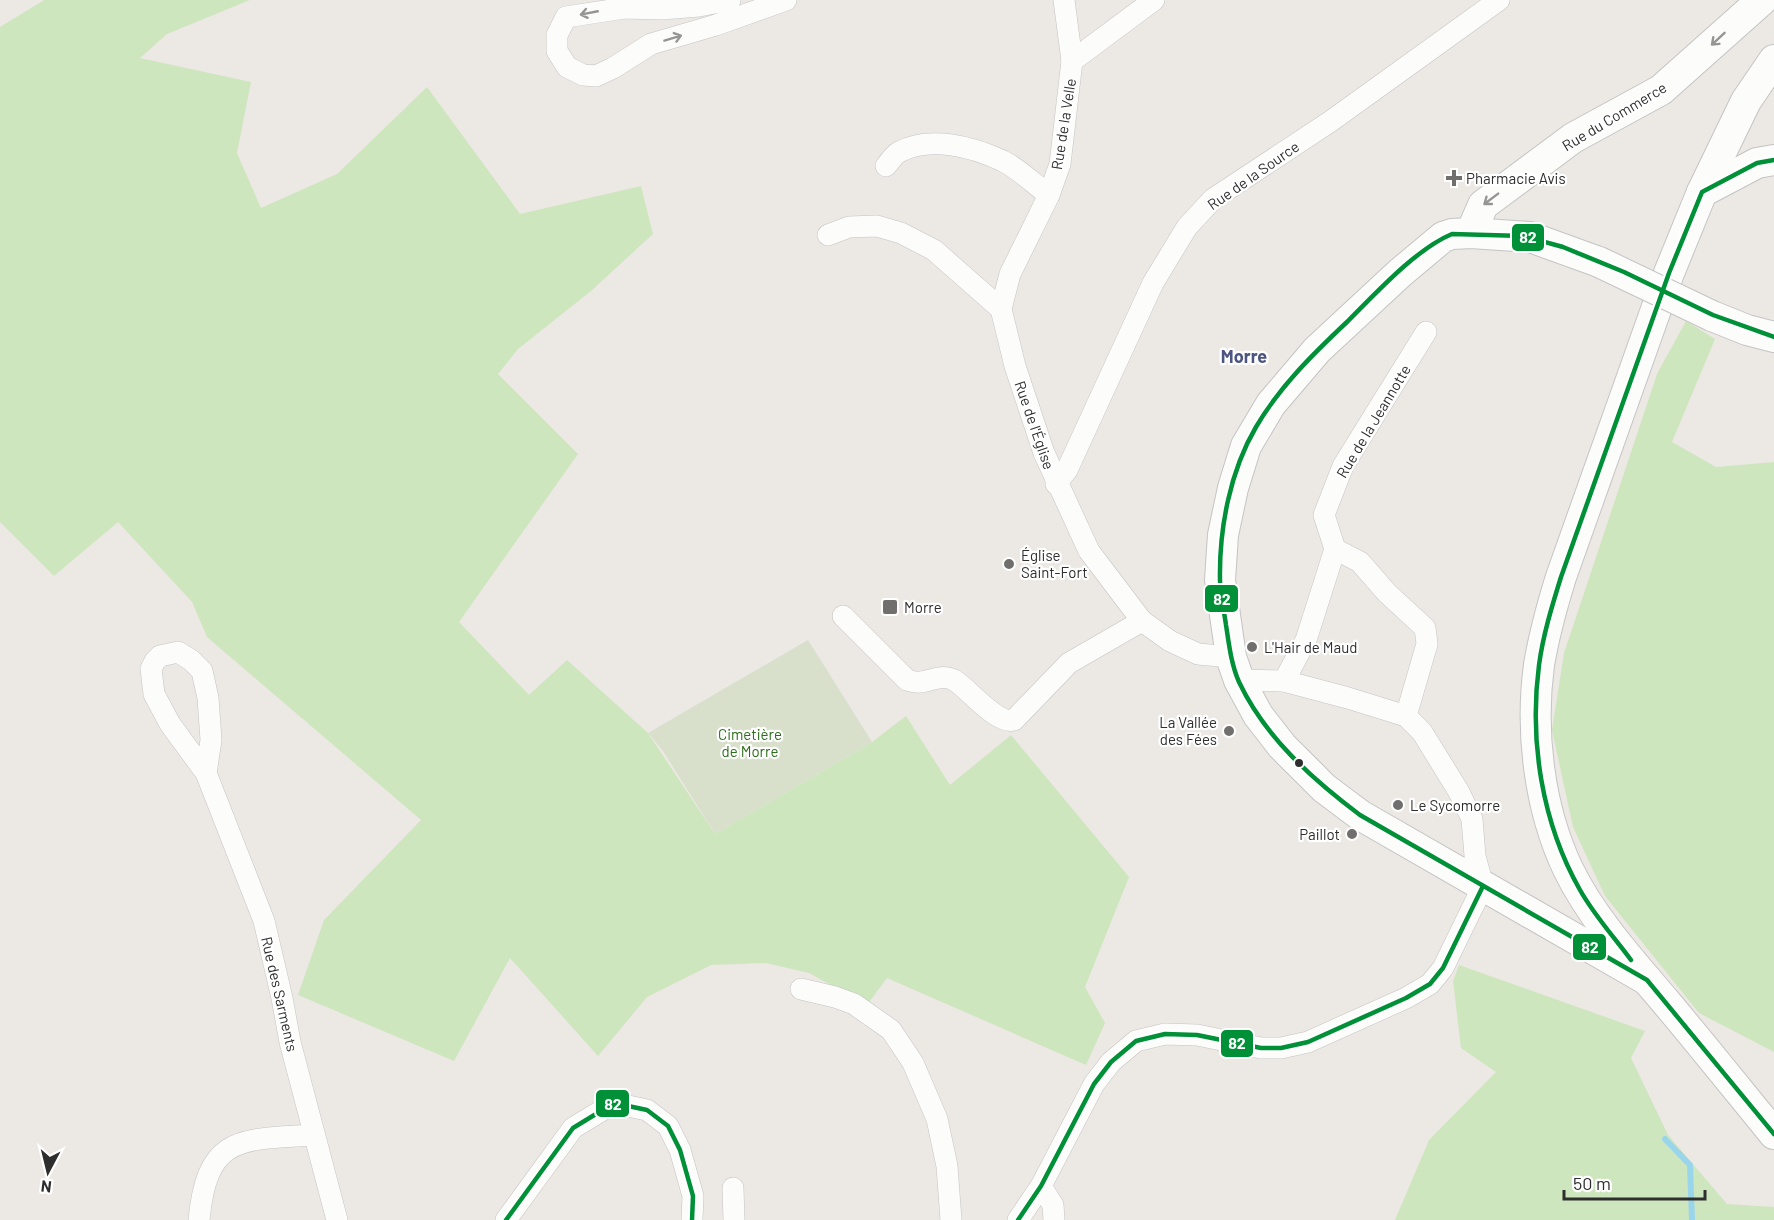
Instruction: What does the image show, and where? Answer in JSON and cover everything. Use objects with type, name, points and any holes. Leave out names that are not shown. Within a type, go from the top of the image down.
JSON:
[{"type":"street","points":[[730,0],[699,6],[662,9],[624,8],[566,17],[556,35],[557,51],[567,67],[583,75],[596,76],[651,44],[716,25],[786,0]]},
{"type":"street","name":"Rue de la Velle","points":[[1001,309],[1010,274],[1049,195],[1060,164],[1072,61],[1064,0]]},
{"type":"street","points":[[1072,61],[1154,0]]},
{"type":"street","name":"Rue de la Source","points":[[1056,484],[1072,460],[1153,282],[1193,220],[1213,199],[1331,120],[1499,0]]},
{"type":"street","name":"Rue du Commerce","points":[[1471,233],[1483,205],[1573,138],[1661,90],[1762,0]]},
{"type":"street","points":[[1774,60],[1746,101],[1702,192],[1669,273],[1561,577],[1548,620],[1539,664],[1536,728],[1549,816],[1558,843],[1579,890],[1647,980],[1774,1134]]},
{"type":"street","points":[[891,159],[914,145],[933,143],[969,149],[1005,162],[1049,195]]},
{"type":"street","points":[[1702,192],[1757,163],[1774,160]]},
{"type":"street","points":[[828,235],[849,227],[877,226],[902,233],[934,250],[1001,309]]},
{"type":"street","points":[[1647,980],[1360,815],[1324,788],[1282,746],[1258,715],[1235,669],[1220,580],[1223,535],[1233,488],[1246,446],[1271,404],[1317,350],[1400,273],[1443,237],[1471,233],[1530,237],[1599,262],[1712,316],[1747,330],[1774,337]]},
{"type":"street","name":"Rue de l'Église","points":[[1001,309],[1015,366],[1056,484],[1089,551],[1143,621],[1170,641],[1235,669],[1406,716]]},
{"type":"street","name":"Rue de la Jeannotte","points":[[1335,549],[1324,515],[1343,466],[1426,332]]},
{"type":"street","points":[[1018,1220],[1041,1186],[1094,1084],[1111,1062],[1136,1041],[1165,1034],[1197,1035],[1261,1048],[1281,1048],[1308,1042],[1406,998],[1430,984],[1443,968],[1483,886],[1475,856],[1472,819],[1459,792],[1422,732],[1406,716],[1427,644],[1425,628],[1387,593],[1360,562],[1335,549],[1306,640],[1284,681]]},
{"type":"street","points":[[843,616],[907,680],[919,683],[940,677],[955,680],[1000,718],[1009,722],[1014,720],[1068,663],[1143,621]]},
{"type":"street","name":"Rue des Sarments","points":[[206,773],[211,740],[208,698],[202,671],[191,660],[177,652],[160,656],[154,661],[151,669],[153,694],[170,724],[206,773],[264,921],[290,1042],[337,1220]]},
{"type":"street","points":[[801,989],[854,1004],[891,1030],[913,1063],[937,1119],[947,1166],[951,1220]]},
{"type":"street","points":[[506,1220],[573,1128],[614,1103],[647,1110],[668,1126],[680,1150],[693,1196],[692,1220]]},
{"type":"street","points":[[199,1220],[206,1176],[219,1157],[233,1145],[266,1138],[314,1135]]},
{"type":"street","points":[[1041,1186],[1053,1205],[1054,1220]]},
{"type":"street","points":[[733,1188],[734,1220]]},
{"type":"green space","points":[[44,0],[250,0],[167,34],[140,58],[251,82],[237,153],[261,208],[337,174],[427,87],[520,214],[641,186],[653,234],[591,291],[518,349],[498,374],[578,454],[459,622],[529,695],[567,660],[648,733],[715,834],[872,742],[906,716],[950,785],[1011,735],[1129,877],[1085,987],[1105,1023],[1086,1065],[887,978],[867,1005],[809,973],[766,963],[711,965],[647,997],[598,1056],[510,958],[454,1061],[298,995],[324,920],[421,820],[207,637],[192,602],[118,522],[54,576],[0,522],[0,27]]},
{"type":"green space","points":[[1686,321],[1715,339],[1672,442],[1716,467],[1774,462],[1774,1052],[1699,1013],[1605,896],[1573,827],[1552,730],[1564,653],[1657,374]]},
{"type":"green space","name":"Cimetière de Morre","points":[[808,640],[872,742],[715,834],[663,751],[648,733]]},
{"type":"green space","points":[[1459,965],[1645,1031],[1631,1058],[1668,1135],[1727,1204],[1774,1207],[1774,1220],[1395,1220],[1429,1140],[1496,1072],[1461,1048],[1453,981]]},
{"type":"waterway","points":[[1665,1139],[1690,1165],[1692,1220]]},
{"type":"transit line","name":"82","points":[[1631,960],[1580,890],[1556,837],[1541,781],[1538,752],[1536,694],[1539,665],[1548,621],[1561,577],[1669,273],[1702,192],[1757,163],[1774,160]]},
{"type":"transit line","name":"82","points":[[1774,337],[1713,315],[1624,272],[1563,247],[1523,236],[1452,234],[1424,250],[1384,285],[1298,371],[1265,412],[1247,444],[1233,481],[1224,521],[1220,561],[1221,597],[1231,654],[1239,682],[1262,721],[1291,756],[1324,787],[1360,815],[1647,980],[1774,1134]]},
{"type":"transit line","name":"82","points":[[1018,1220],[1041,1186],[1094,1084],[1111,1062],[1136,1041],[1165,1034],[1197,1035],[1261,1048],[1281,1048],[1308,1042],[1406,998],[1430,984],[1443,968],[1483,886]]},
{"type":"transit line","name":"82","points":[[506,1220],[573,1128],[614,1103],[647,1110],[668,1126],[680,1150],[693,1196],[692,1220]]},
{"type":"place","name":"Pharmacie Avis","points":[[1454,178]]},
{"type":"place","name":"Église Saint-Fort","points":[[1009,564]]},
{"type":"place","name":"Morre","points":[[890,607]]},
{"type":"place","name":"L'Hair de Maud","points":[[1252,647]]},
{"type":"place","name":"La Vallée des Fées","points":[[1229,731]]},
{"type":"place","name":"Le Sycomorre","points":[[1398,805]]},
{"type":"place","name":"Paillot","points":[[1352,834]]},
{"type":"district","name":"Morre","points":[[1244,356]]}]
